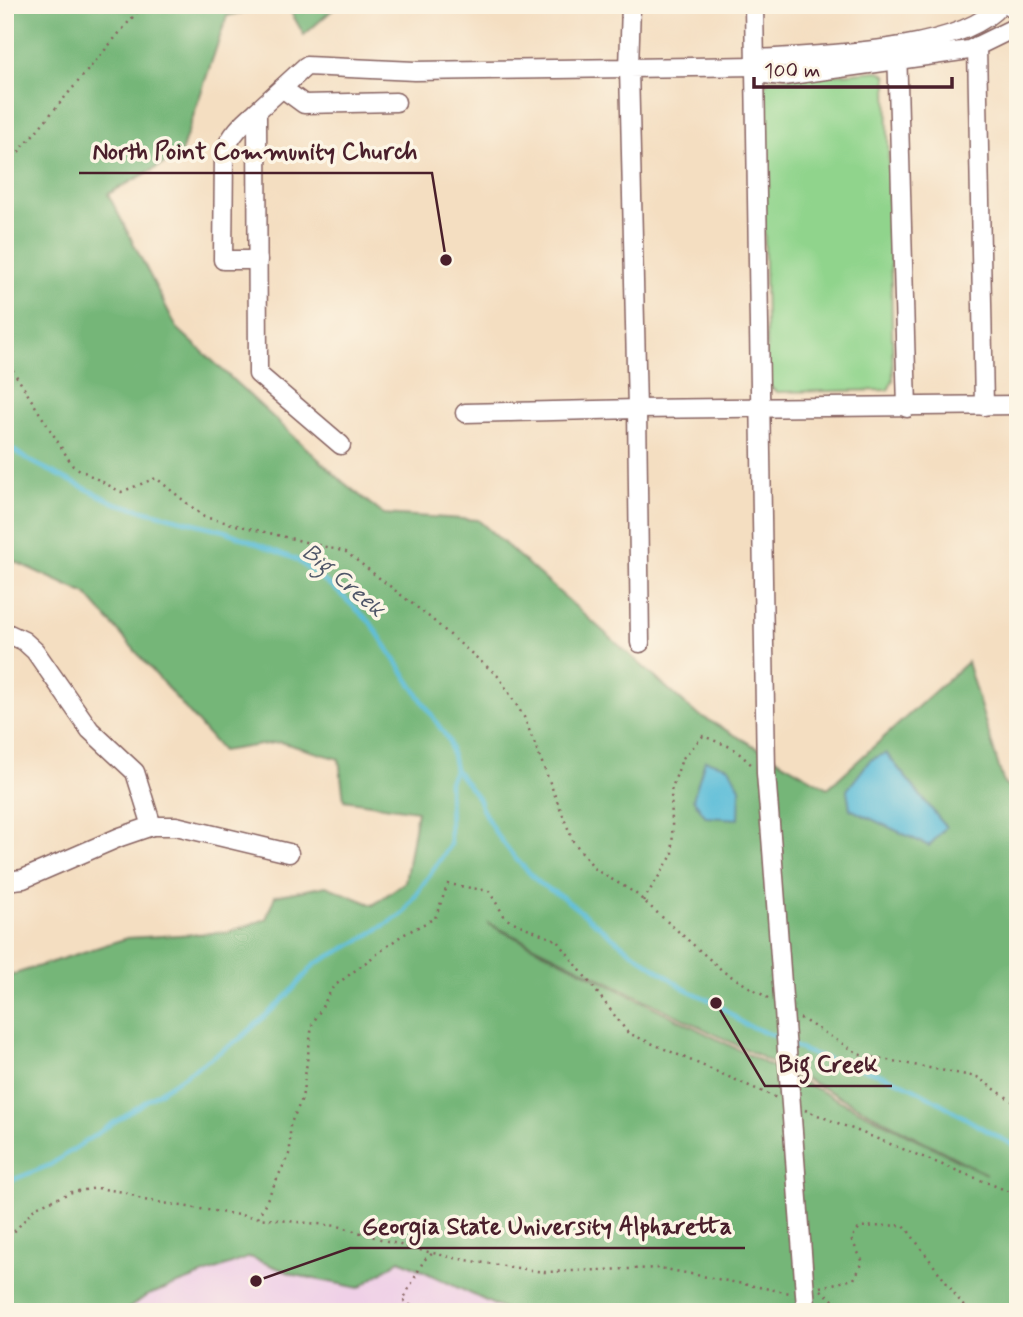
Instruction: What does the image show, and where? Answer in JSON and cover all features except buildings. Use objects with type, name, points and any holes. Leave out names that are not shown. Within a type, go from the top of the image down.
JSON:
[{"type":"street","points":[[631,5],[629,68],[640,643]]},
{"type":"street","points":[[754,5],[766,774],[803,1303]]},
{"type":"street","points":[[897,54],[976,25],[1000,5]]},
{"type":"street","points":[[1009,5],[1018,13]]},
{"type":"street","points":[[258,260],[223,260],[224,153],[233,135],[306,66],[415,71],[756,66],[783,76],[897,54],[969,50],[1018,26]]},
{"type":"street","points":[[977,46],[984,406]]},
{"type":"street","points":[[897,54],[907,408]]},
{"type":"street","points":[[282,89],[304,104],[396,102]]},
{"type":"street","points":[[257,111],[258,374],[341,445]]},
{"type":"street","points":[[465,413],[1018,405]]},
{"type":"street","points":[[5,632],[24,641],[34,651],[90,730],[135,772],[152,825]]},
{"type":"street","points":[[5,881],[23,879],[152,825],[176,827],[289,853]]},
{"type":"path","points":[[5,169],[143,5]]},
{"type":"path","points":[[5,358],[73,466],[121,492],[156,478],[204,517],[346,552],[428,616],[499,677],[524,717],[573,841],[596,870],[635,893],[724,972],[770,999]]},
{"type":"path","points":[[643,901],[673,854],[671,791],[682,760],[703,736],[733,748],[758,771],[766,774]]},
{"type":"path","points":[[258,1219],[290,1152],[290,1125],[302,1099],[312,1025],[333,987],[401,936],[435,918],[448,884],[489,891],[506,919],[558,941],[628,1032],[779,1099]]},
{"type":"path","points":[[793,1013],[861,1055],[977,1077],[1018,1105]]},
{"type":"path","points":[[803,1109],[1018,1195]]},
{"type":"path","points":[[5,1242],[36,1207],[72,1192],[97,1188],[124,1192],[144,1200],[258,1219],[338,1226],[433,1253],[544,1272],[660,1268],[787,1293],[803,1303]]},
{"type":"path","points":[[847,1312],[818,1288],[854,1279],[863,1262],[851,1240],[860,1227],[904,1225],[968,1312]]},
{"type":"path","points":[[430,1312],[403,1300],[424,1261],[433,1253]]},
{"type":"path","points":[[382,1312],[387,1312]]},
{"type":"shaded area","points":[[250,1257],[295,1275],[359,1288],[400,1260],[509,1312],[124,1312],[146,1296]]},
{"type":"green space","points":[[5,5],[274,5],[227,16],[180,155],[108,194],[177,328],[343,482],[383,514],[478,520],[694,712],[828,788],[967,662],[1004,784],[1018,795],[1018,1312],[509,1312],[400,1260],[359,1288],[295,1275],[250,1257],[146,1296],[124,1312],[5,1312],[5,977],[127,938],[230,932],[266,919],[275,896],[326,886],[373,905],[405,882],[417,811],[344,800],[339,759],[280,742],[222,751],[86,594],[5,557]],"holes":[[[488,923],[798,1075],[986,1174]]]},
{"type":"green space","points":[[287,5],[338,5],[304,35]]},
{"type":"green space","points":[[879,71],[886,75],[887,83],[893,380],[888,390],[777,392],[767,385],[762,88],[770,79]]},
{"type":"water","points":[[886,753],[946,827],[929,846],[850,809],[847,790],[870,760]]},
{"type":"water","points":[[705,760],[729,767],[740,788],[739,819],[706,817],[693,799]]},
{"type":"waterway","name":"Big Creek","points":[[5,14],[14,5]]},
{"type":"waterway","name":"Big Creek","points":[[5,444],[28,460],[115,503],[225,531],[295,559],[335,589],[370,622],[449,741],[455,769],[478,798],[495,832],[540,884],[561,896],[625,947],[685,989],[716,1003],[744,1024],[780,1038]]},
{"type":"waterway","points":[[5,1183],[50,1165],[241,1038],[286,997],[315,964],[403,914],[450,845],[449,781],[455,769]]},
{"type":"waterway","name":"Big Creek","points":[[790,1044],[816,1056],[898,1081],[1018,1147]]},
{"type":"place","name":"North Point Community Church","points":[[446,260]]},
{"type":"place","name":"Big Creek","points":[[716,1003]]},
{"type":"place","name":"Georgia State University Alpharetta","points":[[256,1281]]}]
